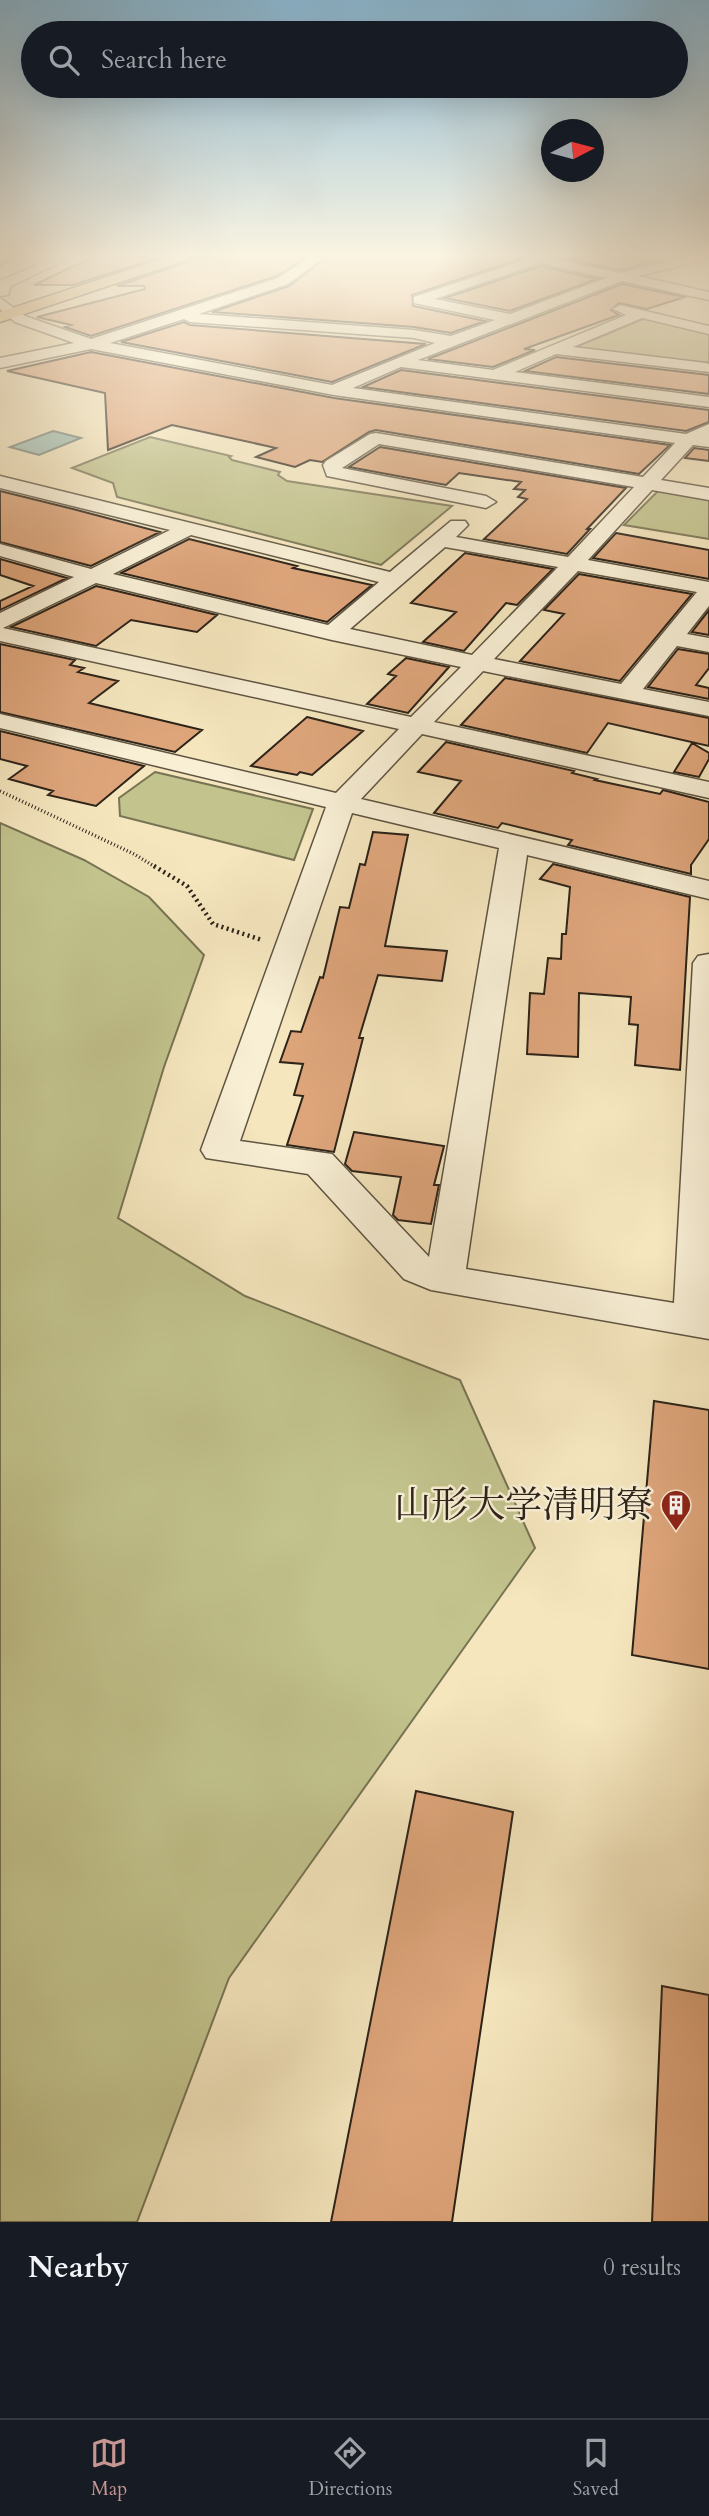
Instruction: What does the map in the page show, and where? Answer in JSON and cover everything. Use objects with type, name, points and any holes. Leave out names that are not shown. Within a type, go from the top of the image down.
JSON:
[{"type":"street","points":[[171,360],[334,390],[698,441]]},
{"type":"street","points":[[203,366],[217,360]]},
{"type":"street","points":[[334,390],[404,360]]},
{"type":"street","points":[[499,373],[531,360]]},
{"type":"street","points":[[637,360],[708,368]]},
{"type":"street","points":[[398,362],[709,402]]},
{"type":"street","points":[[642,394],[708,368]]},
{"type":"street","points":[[709,429],[648,484],[341,804],[219,1150],[319,1163],[418,1269],[444,1280],[701,1323],[709,963]]},
{"type":"street","points":[[486,502],[334,472],[331,466],[376,438],[709,494]]},
{"type":"street","points":[[332,633],[440,540],[532,466]]},
{"type":"street","points":[[0,482],[396,580]]},
{"type":"street","points":[[0,622],[187,530]]},
{"type":"street","points":[[440,540],[709,590],[627,692]]},
{"type":"street","points":[[0,550],[94,577],[332,633],[709,709]]},
{"type":"street","points":[[0,634],[709,790]]},
{"type":"street","points":[[672,638],[709,645]]},
{"type":"street","points":[[0,721],[514,846],[709,890]]},
{"type":"street","points":[[444,1280],[514,846]]},
{"type":"path","points":[[0,792],[29,803],[134,854],[187,886],[213,924],[260,940],[292,944]]},
{"type":"green space","points":[[667,360],[709,360],[701,364]]},
{"type":"green space","points":[[150,437],[231,456],[229,457],[232,460],[280,472],[278,475],[287,481],[452,506],[381,565],[117,497],[113,483],[72,468]]},
{"type":"green space","points":[[658,491],[709,498],[709,539],[624,525]]},
{"type":"green space","points":[[155,772],[313,809],[294,860],[120,816],[119,798]]},
{"type":"green space","points":[[0,823],[84,860],[149,897],[204,955],[164,1067],[118,1218],[245,1296],[460,1380],[535,1548],[229,1978],[137,2222],[0,2222]]},
{"type":"water","points":[[53,431],[81,438],[39,455],[10,447]]},
{"type":"building","points":[[57,360],[132,360],[334,398],[670,445],[639,474],[376,430],[322,462],[310,460],[295,467],[256,457],[276,448],[172,425],[108,450],[105,393],[7,371]]},
{"type":"building","points":[[214,360],[387,360],[332,382]]},
{"type":"building","points":[[434,360],[511,360],[493,367]]},
{"type":"building","points":[[550,360],[579,360],[709,375],[709,394],[525,371]]},
{"type":"building","points":[[401,370],[709,410],[709,422],[686,431],[363,387]]},
{"type":"building","points":[[380,447],[626,488],[567,554],[484,539],[527,499],[518,497],[525,490],[514,489],[521,482],[459,473],[446,485],[349,467]]},
{"type":"building","points":[[694,448],[709,450],[709,461],[685,458]]},
{"type":"building","points":[[0,491],[160,532],[91,566],[0,542]]},
{"type":"building","points":[[616,533],[709,550],[709,579],[593,558]]},
{"type":"building","points":[[189,539],[297,566],[293,568],[372,585],[327,622],[121,573]]},
{"type":"building","points":[[465,553],[553,569],[517,605],[506,603],[464,651],[423,642],[456,612],[411,603]]},
{"type":"building","points":[[0,559],[67,578],[0,610],[0,601],[33,586],[0,575]]},
{"type":"building","points":[[579,574],[692,594],[620,681],[520,661],[564,614],[544,610]]},
{"type":"building","points":[[96,586],[217,615],[197,632],[131,620],[96,646],[11,627]]},
{"type":"building","points":[[709,610],[709,635],[692,632]]},
{"type":"building","points":[[0,644],[75,660],[70,665],[84,668],[78,672],[118,681],[89,703],[202,730],[175,752],[0,712]]},
{"type":"building","points":[[678,649],[709,654],[709,668],[696,685],[709,688],[709,699],[648,687]]},
{"type":"building","points":[[406,658],[449,667],[408,713],[367,704],[396,676],[388,674]]},
{"type":"building","points":[[505,678],[709,718],[709,746],[608,723],[587,753],[461,725]]},
{"type":"building","points":[[307,717],[363,731],[312,775],[300,772],[297,775],[251,766]]},
{"type":"building","points":[[0,731],[144,766],[96,806],[48,795],[53,791],[9,779],[27,766],[0,759]]},
{"type":"building","points":[[446,742],[574,771],[572,773],[597,779],[595,780],[660,794],[663,790],[709,802],[709,839],[691,865],[691,874],[568,845],[572,840],[502,823],[498,828],[434,813],[461,781],[418,772]]},
{"type":"building","points":[[692,743],[709,753],[709,759],[699,777],[674,772]]},
{"type":"building","points":[[373,832],[408,835],[385,946],[447,951],[442,981],[378,975],[359,1038],[363,1038],[334,1152],[287,1145],[303,1096],[294,1095],[303,1064],[280,1062],[291,1031],[301,1032],[320,977],[323,978],[340,907],[349,908],[360,864],[365,865]]},
{"type":"building","points":[[553,864],[690,897],[680,1070],[635,1065],[638,1025],[629,1024],[631,997],[579,993],[578,1057],[527,1054],[530,993],[544,994],[548,958],[561,959],[562,934],[566,934],[570,887],[540,879]]},
{"type":"building","points":[[354,1132],[444,1146],[434,1185],[439,1185],[431,1224],[398,1220],[393,1215],[401,1177],[352,1171],[345,1164]]},
{"type":"building","name":"山形大学清明寮","points":[[654,1401],[709,1410],[709,1669],[632,1655]]},
{"type":"building","points":[[416,1791],[513,1812],[452,2222],[331,2222]]},
{"type":"building","points":[[662,1986],[709,1995],[709,2222],[652,2222]]},
{"type":"place","name":"山形大学清明寮","points":[[676,1532]]}]
